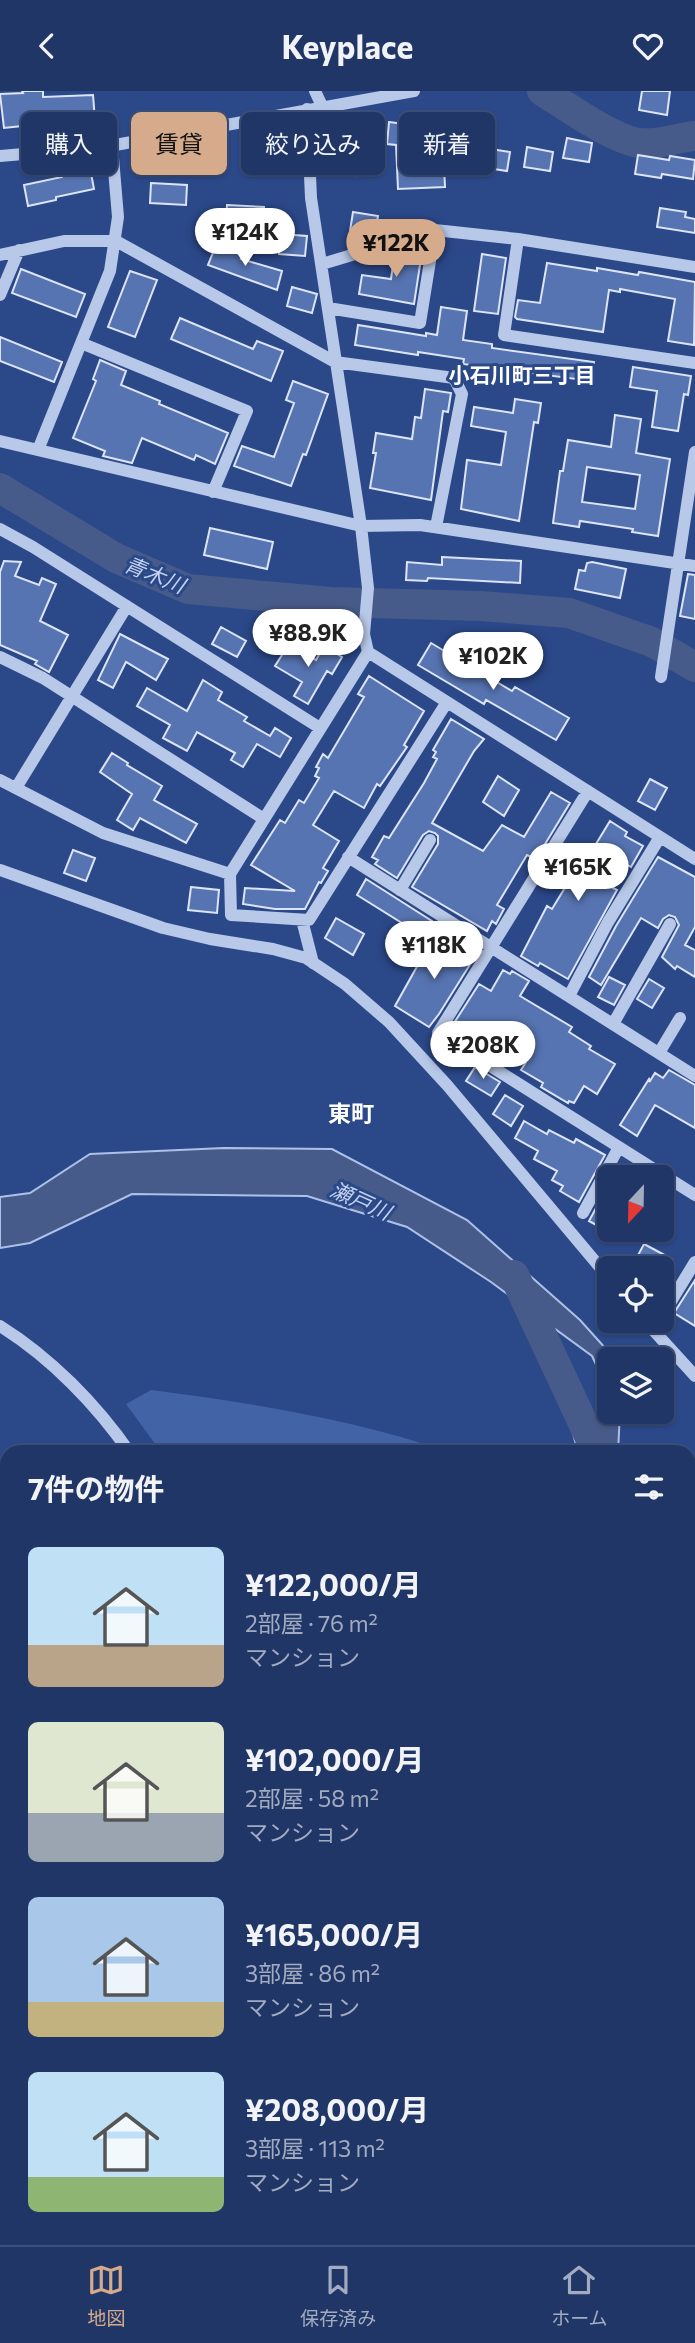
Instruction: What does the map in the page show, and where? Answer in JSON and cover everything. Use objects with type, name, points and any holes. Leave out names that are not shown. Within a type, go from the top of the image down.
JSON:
[{"type":"street","points":[[315,91],[322,106]]},
{"type":"street","points":[[117,145],[414,91]]},
{"type":"street","points":[[307,109],[311,198],[368,588],[364,633],[368,652],[230,874],[231,915],[309,920],[447,702]]},
{"type":"street","points":[[0,156],[21,154]]},
{"type":"street","points":[[38,450],[110,271],[118,217],[114,175]]},
{"type":"street","points":[[322,264],[435,230],[518,239],[695,267]]},
{"type":"street","points":[[328,308],[420,323],[435,230]]},
{"type":"street","points":[[518,239],[504,335],[695,363]]},
{"type":"street","points":[[0,255],[64,241],[116,241],[335,362],[454,378],[462,394],[436,527]]},
{"type":"street","points":[[0,295],[19,250]]},
{"type":"street","points":[[81,342],[247,411],[213,492]]},
{"type":"street","points":[[0,441],[361,526],[420,525],[695,566]]},
{"type":"street","points":[[661,677],[695,452]]},
{"type":"street","points":[[0,529],[33,547],[320,728]]},
{"type":"street","points":[[16,789],[127,606]]},
{"type":"street","points":[[368,652],[695,859]]},
{"type":"street","points":[[0,657],[43,678],[264,819]]},
{"type":"street","points":[[0,780],[103,833],[230,874]]},
{"type":"street","points":[[588,791],[438,1033],[695,1195]]},
{"type":"street","points":[[569,996],[608,922],[660,837]]},
{"type":"street","points":[[400,890],[430,840]]},
{"type":"street","points":[[348,857],[695,1076]]},
{"type":"street","points":[[0,870],[163,928],[306,958],[345,984],[389,1022],[447,1085],[597,1264]]},
{"type":"street","points":[[302,920],[313,963]]},
{"type":"street","points":[[612,1024],[670,924]]},
{"type":"street","points":[[659,1053],[680,1018]]},
{"type":"street","points":[[583,1213],[619,1147]]},
{"type":"street","points":[[674,1296],[695,1262]]},
{"type":"street","points":[[0,1326],[42,1357],[78,1390],[123,1445]]},
{"type":"street","points":[[659,1333],[695,1376]]},
{"type":"shaded area","points":[[151,1390],[302,1413],[428,1445],[156,1445],[126,1404]]},
{"type":"water","points":[[224,1148],[332,1149],[467,1220],[580,1320],[604,1347],[597,1347],[597,1367],[592,1356],[491,1282],[407,1227],[307,1196],[132,1194],[30,1243],[0,1248],[0,1197],[30,1193],[90,1154]]},
{"type":"water","points":[[558,1379],[592,1425],[597,1413],[597,1424],[619,1424],[618,1445],[576,1445]]},
{"type":"building","points":[[22,91],[43,91],[43,97],[93,95],[94,112],[21,112],[21,126],[4,128],[0,94],[23,93]]},
{"type":"building","points":[[642,91],[670,91],[667,115],[639,110]]},
{"type":"building","points":[[389,122],[399,123],[399,175],[444,175],[445,187],[398,189],[396,145],[387,144]]},
{"type":"building","points":[[567,138],[592,143],[589,162],[563,158]]},
{"type":"building","points":[[527,147],[553,152],[550,171],[524,167]]},
{"type":"building","points":[[495,150],[510,152],[507,171],[495,169]]},
{"type":"building","points":[[638,155],[669,160],[670,156],[695,160],[693,179],[662,174],[661,178],[635,174]]},
{"type":"building","points":[[91,175],[94,189],[28,206],[24,185],[62,177]]},
{"type":"building","points":[[151,183],[187,185],[186,205],[150,203]]},
{"type":"building","points":[[227,205],[264,207],[263,227],[226,225]]},
{"type":"building","points":[[660,208],[686,212],[685,217],[695,219],[695,233],[657,227]]},
{"type":"building","points":[[353,212],[378,216],[375,235],[350,231]]},
{"type":"building","points":[[280,234],[307,236],[305,256],[279,254]]},
{"type":"building","points":[[216,245],[242,255],[241,259],[282,271],[277,290],[208,265]]},
{"type":"building","points":[[402,249],[422,252],[414,304],[359,294],[362,275],[391,279],[395,251]]},
{"type":"building","points":[[482,254],[506,258],[498,314],[474,311]]},
{"type":"building","points":[[547,263],[597,271],[597,268],[638,275],[639,272],[695,282],[694,345],[668,341],[675,299],[620,289],[620,292],[609,290],[603,332],[517,319],[515,317],[518,300],[540,303]]},
{"type":"building","points":[[21,269],[85,294],[76,317],[12,293]]},
{"type":"building","points":[[130,271],[157,280],[135,337],[108,327]]},
{"type":"building","points":[[292,287],[317,294],[312,313],[287,306]]},
{"type":"building","points":[[441,307],[467,311],[463,340],[492,344],[492,348],[594,362],[591,381],[463,364],[464,359],[355,345],[358,325],[426,336],[426,333],[437,335]]},
{"type":"building","points":[[180,318],[253,349],[257,341],[283,351],[271,381],[171,339]]},
{"type":"building","points":[[0,337],[62,362],[54,382],[0,361]]},
{"type":"building","points":[[100,360],[126,371],[121,385],[228,433],[215,464],[196,455],[194,460],[142,438],[132,463],[103,456],[105,451],[73,438],[96,381],[93,379]]},
{"type":"building","points":[[633,367],[691,376],[688,395],[684,394],[678,431],[652,427],[657,391],[630,387]]},
{"type":"building","points":[[293,381],[328,394],[306,455],[303,454],[291,486],[234,466],[242,446],[274,457],[294,403],[286,400]]},
{"type":"building","points":[[425,389],[451,393],[448,412],[443,411],[431,500],[370,488],[376,453],[373,453],[376,433],[412,439],[415,417],[421,418]]},
{"type":"building","points":[[515,399],[541,403],[538,423],[534,422],[519,521],[461,509],[467,460],[501,465],[506,432],[471,426],[474,407],[513,413]]},
{"type":"building","points":[[615,415],[641,419],[636,453],[670,459],[658,536],[632,532],[633,529],[580,521],[579,527],[553,523],[560,471],[563,471],[568,440],[611,447]],"holes":[[[587,467],[640,475],[635,509],[582,502]]]},
{"type":"building","points":[[210,528],[273,542],[267,569],[204,555]]},
{"type":"building","points":[[442,557],[521,561],[520,583],[428,578],[427,581],[406,580],[407,562],[442,565]]},
{"type":"building","points":[[4,561],[21,562],[15,576],[39,585],[42,578],[56,584],[40,621],[68,635],[49,672],[35,664],[37,661],[0,645],[0,572]]},
{"type":"building","points":[[587,563],[626,569],[620,598],[575,589],[579,570],[585,571]]},
{"type":"building","points":[[688,574],[695,575],[695,619],[680,616]]},
{"type":"building","points":[[221,627],[246,641],[237,657],[212,644]]},
{"type":"building","points":[[120,634],[168,659],[156,680],[126,662],[113,688],[98,680]]},
{"type":"building","points":[[431,643],[512,691],[515,687],[569,718],[556,740],[486,700],[484,704],[418,665]]},
{"type":"building","points":[[289,644],[316,660],[324,646],[342,657],[332,674],[327,671],[308,704],[294,696],[302,682],[275,666]]},
{"type":"building","points":[[369,676],[424,711],[404,745],[407,747],[380,786],[377,784],[364,808],[334,791],[313,825],[339,841],[323,868],[328,871],[305,909],[275,909],[243,904],[245,888],[295,891],[251,865],[280,820],[285,823],[299,800],[304,803],[319,778],[315,776],[319,768],[316,767],[323,754],[328,758],[364,697],[358,694]]},
{"type":"building","points":[[203,680],[222,692],[218,700],[247,717],[244,721],[270,736],[275,728],[291,738],[280,757],[257,744],[243,767],[231,760],[235,753],[197,732],[187,751],[163,738],[170,725],[137,706],[147,688],[187,711]]},
{"type":"building","points":[[451,719],[484,739],[474,751],[432,823],[483,851],[502,825],[524,837],[551,792],[570,803],[536,859],[527,855],[497,905],[504,909],[496,924],[492,921],[487,931],[412,887],[438,844],[438,836],[435,833],[429,831],[423,835],[397,878],[375,864],[378,860],[372,857],[384,836],[389,838],[424,783],[437,759],[433,757],[436,752],[433,750]]},
{"type":"building","points":[[112,753],[162,786],[154,800],[197,824],[186,843],[140,818],[133,830],[117,820],[132,794],[100,772]]},
{"type":"building","points":[[498,776],[519,790],[504,816],[483,802]]},
{"type":"building","points":[[650,779],[667,788],[655,810],[638,801]]},
{"type":"building","points":[[610,821],[627,832],[625,836],[643,846],[631,867],[610,855],[596,879],[617,890],[568,979],[521,956],[547,906],[552,909],[569,881],[555,873],[557,869],[552,866],[563,849],[585,862]]},
{"type":"building","points":[[73,850],[95,858],[86,881],[64,873]]},
{"type":"building","points":[[658,857],[695,877],[695,927],[685,945],[695,950],[695,977],[677,966],[675,969],[662,957],[679,925],[675,917],[669,915],[658,928],[641,918],[601,985],[589,977]]},
{"type":"building","points":[[366,879],[432,921],[423,936],[357,895]]},
{"type":"building","points":[[191,887],[219,890],[217,913],[188,910]]},
{"type":"building","points":[[336,918],[364,934],[353,955],[325,938]]},
{"type":"building","points":[[434,936],[476,955],[429,1027],[395,1006]]},
{"type":"building","points":[[503,970],[510,974],[512,971],[529,981],[520,996],[572,1027],[569,1032],[591,1046],[589,1049],[615,1064],[597,1094],[584,1086],[574,1103],[568,1103],[541,1087],[543,1083],[521,1070],[526,1062],[493,1042],[487,1053],[468,1041],[472,1033],[454,1023],[479,984],[491,991]]},
{"type":"building","points":[[609,977],[625,985],[614,1005],[598,997]]},
{"type":"building","points":[[649,979],[664,988],[652,1008],[637,999]]},
{"type":"building","points":[[475,1067],[500,1082],[491,1096],[466,1081]]},
{"type":"building","points":[[669,1070],[695,1085],[695,1128],[655,1105],[637,1136],[620,1125],[649,1079],[650,1081],[655,1073],[663,1078]]},
{"type":"building","points":[[505,1095],[523,1106],[511,1126],[493,1114]]},
{"type":"building","points":[[524,1121],[547,1134],[549,1130],[574,1143],[576,1139],[605,1155],[597,1165],[579,1202],[560,1191],[563,1186],[552,1180],[557,1171],[534,1159],[538,1151],[515,1138]]},
{"type":"building","points":[[597,1206],[597,1225],[589,1221]]},
{"type":"building","points":[[644,1244],[666,1256],[638,1256]]},
{"type":"building","points":[[695,1280],[695,1326],[674,1313]]},
{"type":"waterway","points":[[542,91],[590,122],[629,141],[654,143],[695,136]]},
{"type":"waterway","name":"青木川","points":[[0,488],[116,558],[188,589],[331,602],[481,606],[569,613],[652,642],[695,667]]},
{"type":"waterway","name":"瀬戸川","points":[[514,1275],[593,1445]]},
{"type":"district","name":"小石川町三丁目","points":[[522,374]]},
{"type":"district","name":"東町","points":[[351,1113]]}]
